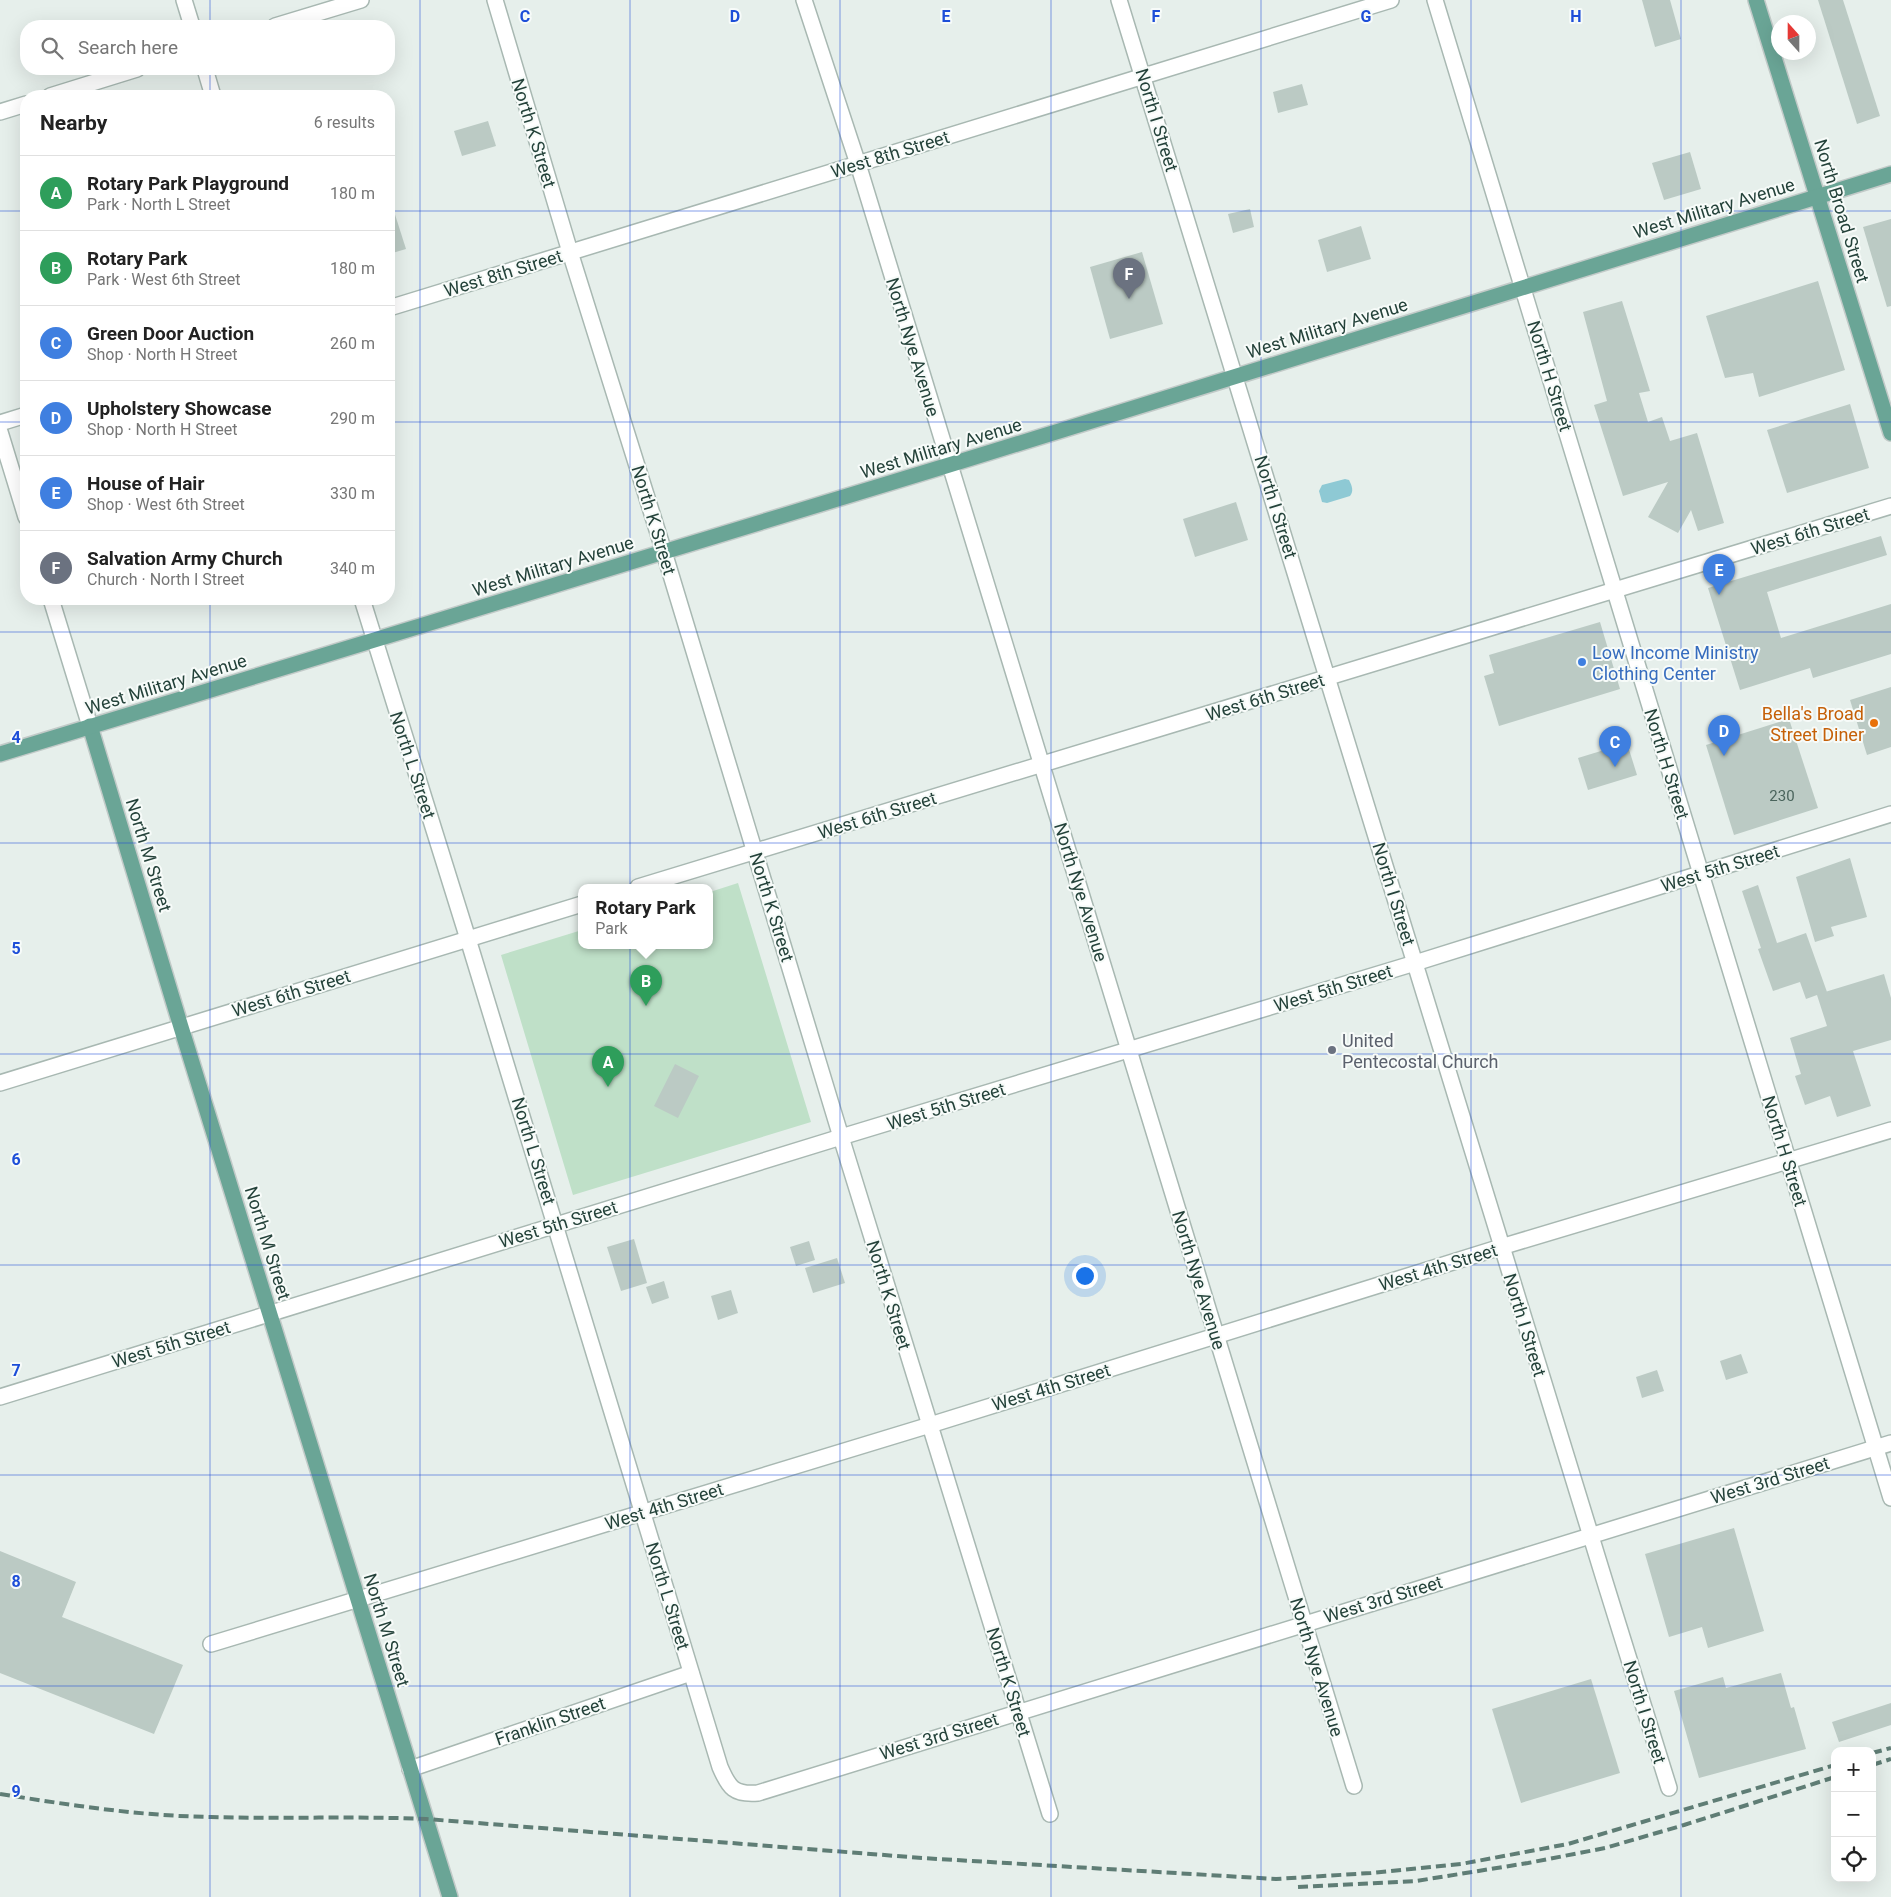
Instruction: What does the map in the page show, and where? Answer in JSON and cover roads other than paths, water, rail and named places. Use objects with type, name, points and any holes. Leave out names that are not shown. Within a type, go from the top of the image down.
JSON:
[{"type":"main road","name":"North Broad Street","points":[[1756,0],[1891,433]]},
{"type":"main road","name":"West Military Avenue","points":[[0,754],[949,465],[1891,174]]},
{"type":"main road","name":"North M Street","points":[[90,726],[450,1897]]},
{"type":"street","points":[[184,0],[190,20]]},
{"type":"street","points":[[295,20],[361,0]]},
{"type":"street","name":"North K Street","points":[[495,0],[570,252],[664,552],[841,1138],[1050,1814]]},
{"type":"street","name":"North Nye Avenue","points":[[804,0],[858,164],[1354,1786]]},
{"type":"street","name":"North I Street","points":[[1119,0],[1236,376],[1501,1247],[1669,1788]]},
{"type":"street","name":"West 8th Street","points":[[395,306],[1391,0]]},
{"type":"street","name":"North H Street","points":[[1435,0],[1524,287],[1700,874],[1891,1498]]},
{"type":"street","points":[[69,90],[118,75]]},
{"type":"street","points":[[206,75],[211,90]]},
{"type":"street","points":[[0,112],[20,106]]},
{"type":"street","points":[[0,423],[20,417]]},
{"type":"street","points":[[0,432],[20,497]]},
{"type":"street","name":"West 6th Street","points":[[648,884],[1042,766],[1891,506]]},
{"type":"street","name":"North M Street","points":[[53,605],[90,726]]},
{"type":"street","name":"North L Street","points":[[364,605],[556,1225],[720,1767],[725,1780],[732,1789]]},
{"type":"street","name":"West 5th Street","points":[[0,1397],[1415,963],[1891,814]]},
{"type":"street","name":"West 6th Street","points":[[0,1083],[578,905]]},
{"type":"street","name":"West 4th Street","points":[[210,1644],[930,1425],[1501,1247],[1891,1130]]},
{"type":"street","name":"West 3rd Street","points":[[732,1789],[740,1793],[758,1792],[1891,1443]]},
{"type":"street","name":"Franklin Street","points":[[410,1769],[691,1673]]},
{"type":"water","points":[[1345,479],[1349,480],[1352,486],[1350,496],[1327,503],[1322,502],[1319,491],[1322,485]]},
{"type":"railway","points":[[1876,1752],[1891,1748]]},
{"type":"railway","points":[[1876,1764],[1891,1759]]},
{"type":"railway","points":[[0,1794],[158,1815],[238,1818],[426,1819],[922,1858],[1276,1879],[1371,1873],[1461,1864],[1568,1844],[1831,1766]]},
{"type":"railway","points":[[1298,1887],[1416,1881],[1528,1863],[1605,1848],[1831,1778]]},
{"type":"place","name":"Salvation Army Church","points":[[1129,299]]},
{"type":"place","name":"House of Hair","points":[[1719,595]]},
{"type":"place","name":"Low Income Ministry Clothing Center","points":[[1582,662]]},
{"type":"place","name":"Bella's Broad Street Diner","points":[[1874,723]]},
{"type":"place","name":"Upholstery Showcase","points":[[1724,756]]},
{"type":"place","name":"Green Door Auction","points":[[1615,767]]},
{"type":"place","name":"Rotary Park","points":[[646,1006]]},
{"type":"place","name":"United Pentecostal Church","points":[[1332,1050]]},
{"type":"place","name":"Rotary Park Playground","points":[[608,1087]]}]
